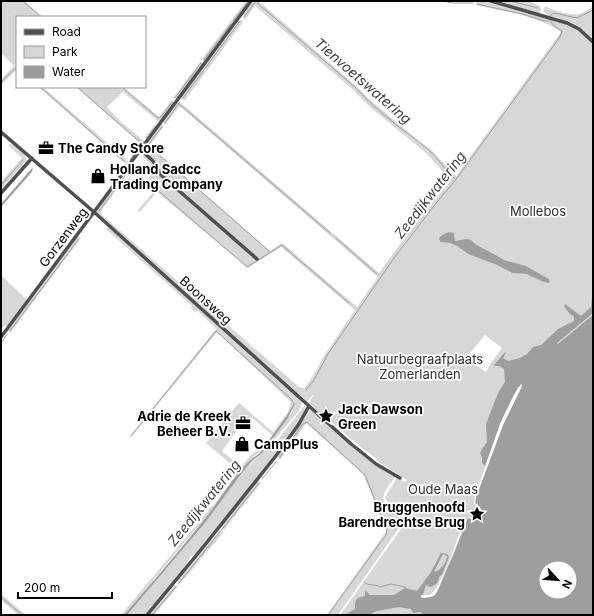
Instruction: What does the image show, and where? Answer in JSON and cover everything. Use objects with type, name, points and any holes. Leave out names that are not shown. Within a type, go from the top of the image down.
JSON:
[{"type":"street","name":"Gorzenweg","points":[[1,337],[252,1]]},
{"type":"street","points":[[491,1],[563,21],[578,29],[593,42]]},
{"type":"street","name":"Boonsweg","points":[[1,132],[94,212],[362,453],[380,467],[400,478]]},
{"type":"street","points":[[141,150],[154,161],[161,175],[257,259]]},
{"type":"street","points":[[1,193],[32,158]]},
{"type":"street","points":[[146,615],[204,546],[278,453],[310,406]]},
{"type":"green space","points":[[1,1],[24,1],[42,16],[16,16],[16,70],[1,85],[1,79],[14,66],[1,53]]},
{"type":"green space","points":[[246,1],[248,2],[204,61],[201,60]]},
{"type":"green space","points":[[253,1],[258,1],[261,3],[368,98],[432,151],[456,176],[561,32],[551,26],[531,18],[476,5],[477,1],[488,1],[554,20],[557,23],[557,20],[577,29],[593,43],[593,316],[477,511],[472,510],[471,512],[475,514],[474,518],[469,517],[448,571],[436,615],[340,615],[403,526],[405,520],[404,514],[388,503],[385,497],[397,478],[405,482],[407,480],[376,460],[377,459],[328,419],[327,420],[309,403],[314,395],[307,401],[302,398],[97,212],[115,186],[119,186],[101,211],[102,215],[299,387],[305,388],[324,356],[355,310],[281,247],[248,268],[157,192],[140,212],[138,210],[156,189],[147,180],[156,168],[143,157],[149,148],[145,146],[161,125],[164,126],[151,144],[152,148],[270,251],[282,243],[357,307],[378,277],[181,107],[178,108],[165,125],[163,122],[178,102],[180,102],[379,273],[406,236],[451,180],[426,153],[370,107],[351,88],[255,6],[245,20],[243,15]],"holes":[[[450,232],[454,233],[455,241],[473,241],[477,245],[504,260],[526,266],[549,279],[550,282],[548,283],[526,274],[511,273],[497,265],[468,254],[457,246],[439,241],[443,235]],[[485,335],[502,348],[486,372],[466,358]]]},
{"type":"green space","points":[[494,1],[528,1],[540,6],[541,10],[537,13]]},
{"type":"green space","points":[[545,6],[562,12],[579,14],[593,6],[593,41],[582,30],[559,19],[559,17],[551,17],[543,12]]},
{"type":"green space","points":[[240,20],[243,22],[185,100],[182,100],[182,96]]},
{"type":"green space","points":[[201,61],[203,64],[177,98],[173,98]]},
{"type":"green space","points":[[40,88],[44,88],[128,161],[127,165]]},
{"type":"green space","points":[[77,88],[124,88],[159,117],[172,100],[174,102],[159,122],[123,92],[107,107],[121,122],[144,141],[129,160],[140,143]]},
{"type":"green space","points":[[10,144],[20,150],[25,155],[27,160],[1,189],[1,182],[22,158],[8,145]]},
{"type":"green space","points":[[108,227],[301,401],[302,404],[298,412],[275,439],[272,438],[291,414],[295,404],[293,404],[287,415],[272,435],[251,417],[247,422],[240,426],[222,451],[241,467],[251,455],[258,450],[261,451],[254,456],[209,513],[124,615],[121,615],[209,508],[214,505],[239,471],[206,443],[239,403],[273,432],[288,412],[291,402],[217,332],[131,437],[130,436],[216,329],[198,311],[195,312],[191,308],[192,306],[106,229]]},
{"type":"green space","points":[[78,236],[81,238],[10,333],[8,330]]},
{"type":"green space","points":[[1,275],[27,300],[7,327],[5,325],[2,329],[4,331],[1,335]]},
{"type":"green space","points":[[305,405],[306,409],[303,416],[288,438],[196,554],[191,556],[185,567],[145,615],[127,615],[205,523],[246,468],[261,454],[270,441],[276,442]]},
{"type":"green space","points":[[311,410],[373,464],[395,477],[385,491],[383,498],[387,504],[399,513],[403,520],[399,528],[338,615],[327,615],[386,530],[363,474],[307,424],[280,460],[277,456],[307,412]]},
{"type":"green space","points":[[258,480],[261,483],[224,530],[222,529],[222,526]]},
{"type":"green space","points":[[220,530],[223,533],[179,585],[177,580]]},
{"type":"green space","points":[[173,586],[178,586],[154,615],[148,615]]},
{"type":"green space","points":[[1,594],[26,615],[18,615],[1,600]]},
{"type":"water","points":[[32,168],[31,173],[1,207],[1,204]]},
{"type":"water","points":[[450,232],[454,233],[455,241],[466,239],[471,240],[504,260],[526,266],[549,279],[550,282],[544,282],[526,274],[512,273],[497,265],[468,254],[457,246],[450,243],[440,242],[439,239],[441,236]]},
{"type":"water","points":[[592,298],[593,313],[557,343],[558,344],[593,315],[593,615],[424,615],[420,612],[413,613],[411,609],[399,607],[377,611],[371,615],[344,615],[355,609],[356,600],[365,596],[365,590],[370,595],[394,595],[405,588],[417,591],[431,572],[441,553],[447,554],[449,557],[438,582],[430,587],[426,585],[423,595],[420,597],[423,598],[433,596],[453,556],[467,520],[469,518],[474,520],[478,518],[481,512],[480,507],[475,503],[476,497],[503,425],[522,386],[518,387],[503,417],[485,466],[482,463],[480,453],[487,442],[486,424],[498,393],[505,382],[504,369],[494,365],[505,352],[506,353],[503,358],[508,361],[520,358],[527,354],[533,347],[541,345],[558,329],[574,321],[574,317],[564,306],[565,304],[581,316],[591,307]],"holes":[[[443,554],[447,556],[446,561],[441,568],[434,572]]]},
{"type":"water","points":[[294,403],[295,404],[288,418],[261,454],[251,462],[205,523],[127,615],[124,615],[200,525],[246,464],[259,454]]},
{"type":"pier","points":[[521,384],[522,386],[503,425],[476,497],[475,503],[481,509],[481,514],[478,507],[474,504],[475,496],[500,424]]},
{"type":"pier","points":[[465,519],[467,520],[438,590],[435,595],[431,597],[422,598],[421,595],[430,595],[436,589],[447,567]]},
{"type":"waterway","points":[[23,1],[40,16]]},
{"type":"waterway","name":"Tienvoetswatering","points":[[255,1],[357,89],[382,113],[428,149],[455,179]]},
{"type":"waterway","points":[[244,17],[256,1]]},
{"type":"waterway","points":[[442,1],[453,3],[473,3]]},
{"type":"waterway","points":[[510,1],[538,8]]},
{"type":"waterway","points":[[233,21],[247,3]]},
{"type":"waterway","points":[[477,4],[548,21]]},
{"type":"waterway","name":"Zeedijkwatering","points":[[550,16],[554,13],[577,18],[593,10]]},
{"type":"waterway","name":"Zeedijkwatering","points":[[306,390],[314,380],[328,354],[394,258],[454,182],[560,37],[562,31],[553,25],[549,19]]},
{"type":"waterway","points":[[183,98],[240,21]]},
{"type":"waterway","points":[[220,39],[231,24]]},
{"type":"waterway","points":[[204,60],[218,41]]},
{"type":"waterway","points":[[175,98],[201,63]]},
{"type":"waterway","points":[[1,82],[16,68]]},
{"type":"waterway","points":[[41,88],[124,161]]},
{"type":"waterway","points":[[78,88],[142,144]]},
{"type":"waterway","points":[[123,88],[158,118],[161,117],[172,102]]},
{"type":"waterway","points":[[165,123],[179,103]]},
{"type":"waterway","points":[[179,104],[330,233]]},
{"type":"waterway","points":[[146,138],[155,126]]},
{"type":"waterway","points":[[162,127],[148,145],[270,252]]},
{"type":"waterway","points":[[130,160],[143,143]]},
{"type":"waterway","points":[[1,185],[23,160]]},
{"type":"waterway","points":[[121,182],[130,169]]},
{"type":"waterway","points":[[147,181],[247,267],[282,245],[349,303]]},
{"type":"waterway","points":[[113,192],[117,187]]},
{"type":"waterway","points":[[99,211],[112,194]]},
{"type":"waterway","points":[[336,238],[377,274]]},
{"type":"waterway","points":[[10,331],[78,240]]},
{"type":"waterway","points":[[131,436],[216,331],[291,399],[294,404]]},
{"type":"waterway","points":[[1,343],[7,334]]},
{"type":"waterway","points":[[280,457],[303,424],[307,422],[365,475],[387,530],[386,535],[328,615]]},
{"type":"waterway","points":[[262,479],[276,462]]},
{"type":"waterway","points":[[179,583],[259,483]]},
{"type":"waterway","points":[[364,582],[380,587],[391,584],[406,588]]},
{"type":"waterway","points":[[152,615],[176,587]]},
{"type":"waterway","points":[[1,597],[22,615]]},
{"type":"place","name":"The Candy Store","points":[[46,148]]},
{"type":"place","name":"Holland Sadcc Trading Company","points":[[98,176]]},
{"type":"place","name":"Jack Dawson Green","points":[[326,416]]},
{"type":"place","name":"Adrie de Kreek Beheer B.V.","points":[[243,423]]},
{"type":"place","name":"CampPlus","points":[[242,444]]},
{"type":"place","name":"Bruggenhoofd Barendrechtse Brug","points":[[477,514]]},
{"type":"park label","name":"Mollebos","points":[[538,211]]},
{"type":"park label","name":"Natuurbegraafplaats Zomerlanden","points":[[420,366]]},
{"type":"park label","name":"Oude Maas","points":[[443,489]]}]
